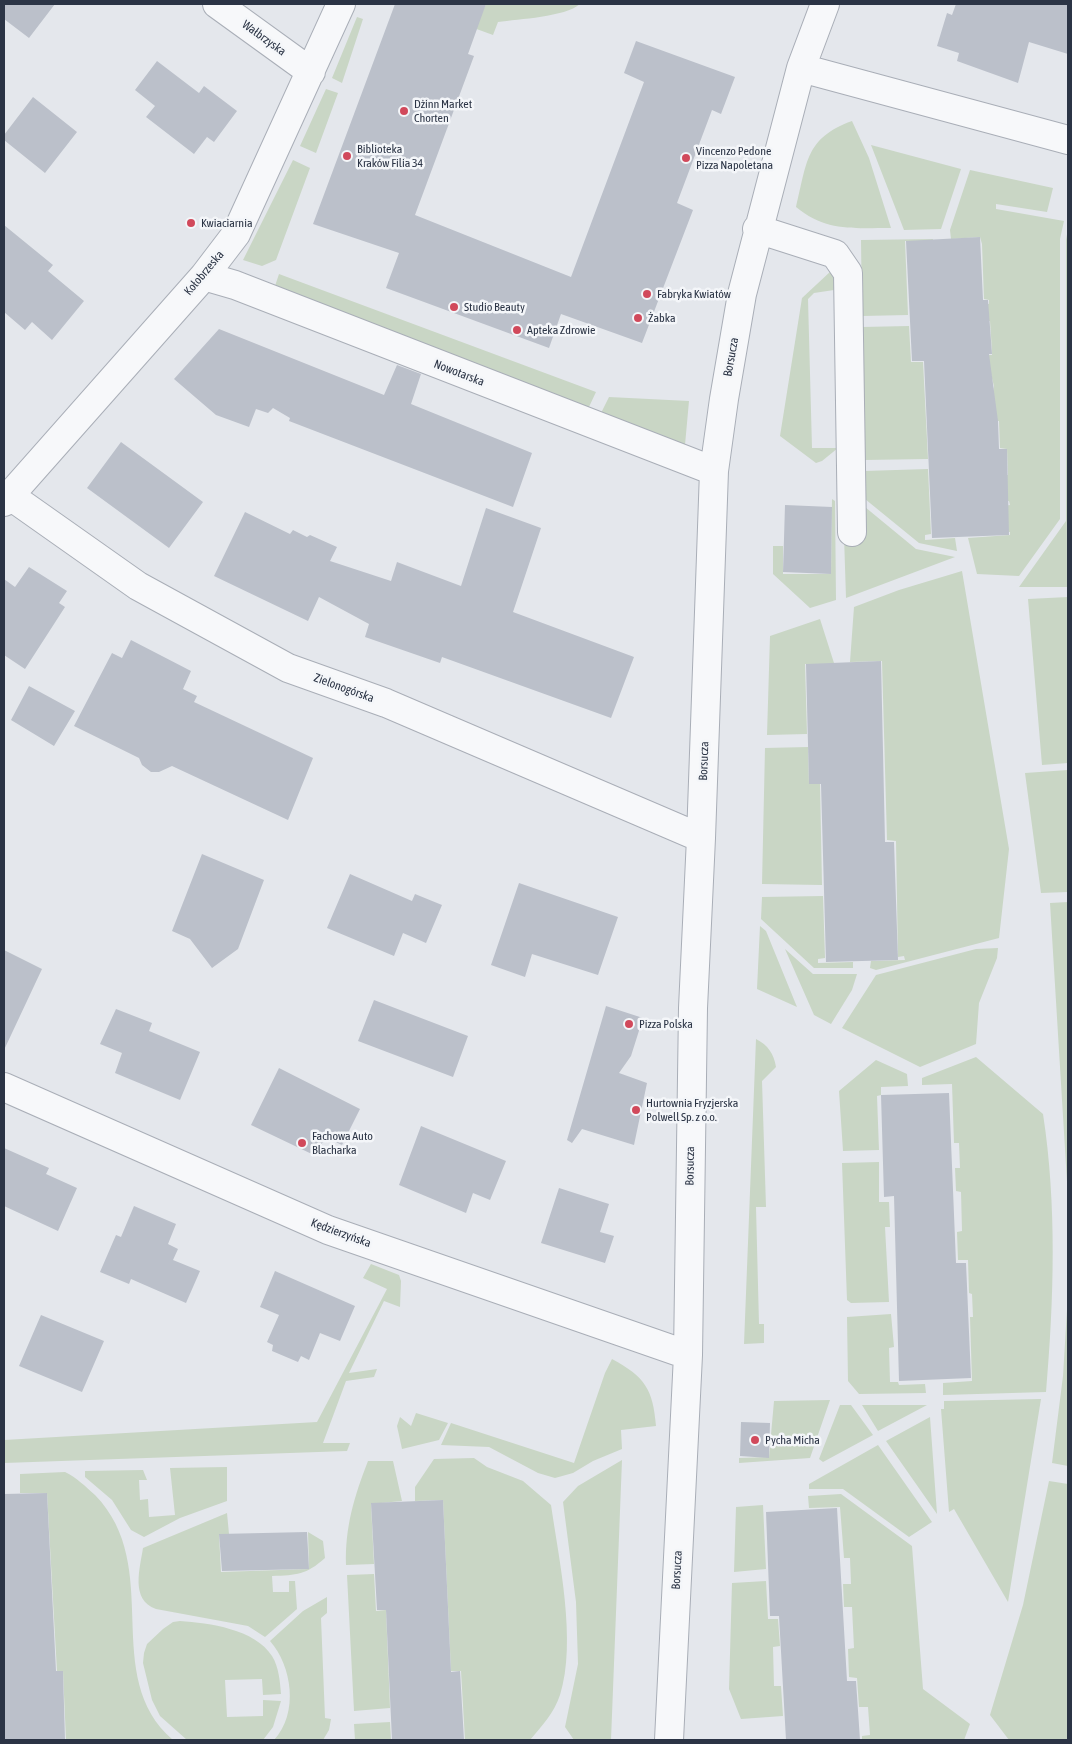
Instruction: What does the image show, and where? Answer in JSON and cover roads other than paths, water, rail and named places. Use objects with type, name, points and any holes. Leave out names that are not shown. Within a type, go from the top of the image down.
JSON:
[{"type":"street","name":"Wałbrzyska","points":[[217,4],[311,72]]},
{"type":"street","name":"Kołobrzeska","points":[[6,498],[204,276],[236,234],[341,4]]},
{"type":"street","name":"Borsucza","points":[[669,1740],[688,1354],[692,1008],[701,838],[714,471],[742,294],[757,230],[801,68],[825,4]]},
{"type":"street","points":[[801,68],[1068,140]]},
{"type":"street","points":[[757,230],[835,254],[848,273],[852,532]]},
{"type":"street","name":"Nowotarska","points":[[204,276],[235,285],[714,471]]},
{"type":"street","name":"Zielonogórska","points":[[6,498],[138,586],[288,668],[386,703],[701,838]]},
{"type":"street","name":"Kędzierzyńska","points":[[4,1087],[328,1230],[688,1354]]},
{"type":"place","name":"Dżinn Market Chorten","points":[[404,111]]},
{"type":"place","name":"Biblioteka Kraków Filia 34","points":[[347,156]]},
{"type":"place","name":"Vincenzo Pedone Pizza Napoletana","points":[[686,158]]},
{"type":"place","name":"Kwiaciarnia","points":[[191,223]]},
{"type":"place","name":"Fabryka Kwiatów","points":[[647,294]]},
{"type":"place","name":"Studio Beauty","points":[[454,307]]},
{"type":"place","name":"Żabka","points":[[638,318]]},
{"type":"place","name":"Apteka Zdrowie","points":[[517,330]]},
{"type":"place","name":"Pizza Polska","points":[[629,1024]]},
{"type":"place","name":"Hurtownia Fryzjerska Polwell Sp. z o.o.","points":[[636,1110]]},
{"type":"place","name":"Fachowa Auto Blacharka","points":[[302,1143]]},
{"type":"place","name":"Pycha Micha","points":[[755,1440]]}]
